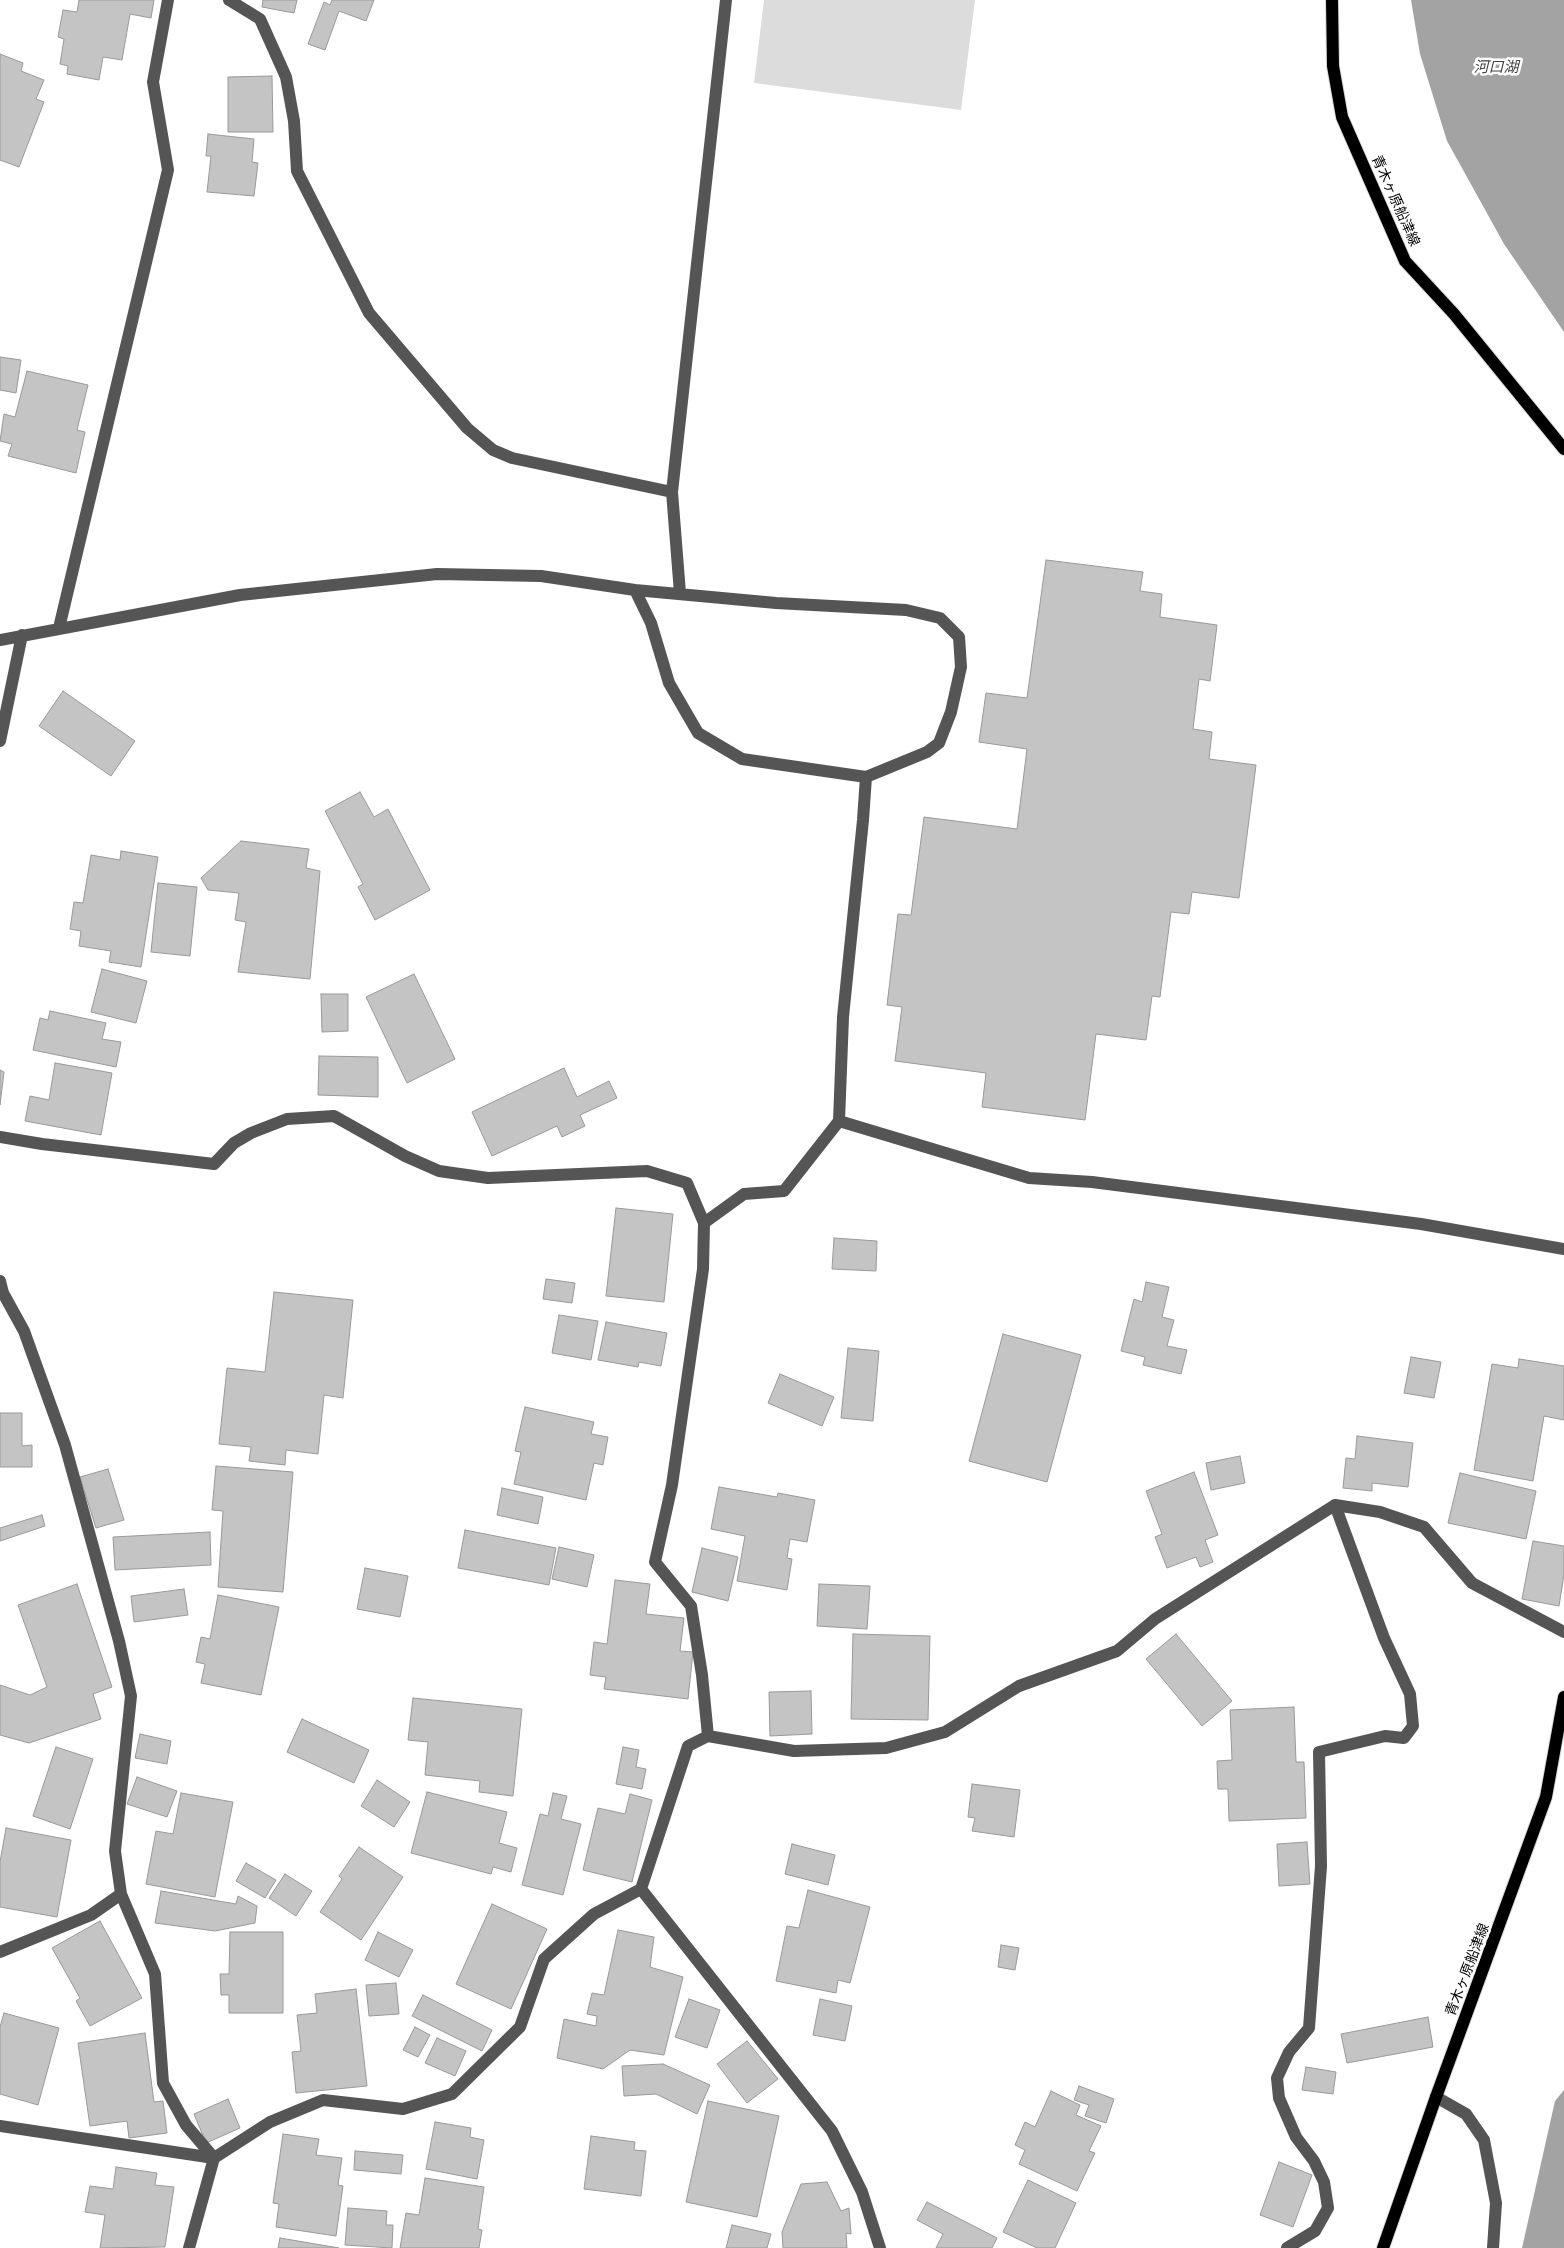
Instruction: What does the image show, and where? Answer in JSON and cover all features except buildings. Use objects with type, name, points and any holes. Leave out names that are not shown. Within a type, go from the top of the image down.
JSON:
[{"type":"main road","name":"青木ヶ原船津線","points":[[1332,0],[1333,66],[1342,117],[1406,261],[1454,314],[1564,449]]},
{"type":"main road","name":"青木ヶ原船津線","points":[[1383,2248],[1546,1797],[1564,1697]]},
{"type":"street","points":[[59,628],[168,170],[153,82],[168,0]]},
{"type":"street","points":[[230,0],[260,19],[286,77],[294,121],[297,171],[369,313],[467,428],[493,450],[512,458],[672,492]]},
{"type":"street","points":[[680,593],[672,492],[726,0]]},
{"type":"street","points":[[0,640],[240,595],[437,574],[541,576],[635,590],[776,603],[906,610],[940,618],[959,637],[962,666],[952,712],[939,743],[927,752],[866,777],[742,759],[698,733],[669,683],[651,623],[635,590]]},
{"type":"street","points":[[0,741],[22,635]]},
{"type":"street","points":[[704,1224],[744,1194],[784,1190],[839,1122],[843,1017],[866,777]]},
{"type":"street","points":[[0,1137],[214,1164],[234,1143],[252,1133],[287,1119],[334,1116],[405,1156],[439,1171],[488,1178],[647,1171],[687,1183],[704,1224],[703,1269],[672,1485],[655,1562],[691,1606],[702,1675],[708,1736]]},
{"type":"street","points":[[839,1122],[1029,1178],[1092,1182],[1421,1224],[1564,1249]]},
{"type":"street","points":[[0,1281],[3,1293],[24,1331],[65,1445],[120,1640],[131,1696],[115,1850],[121,1894],[155,1974],[163,2083],[186,2125],[214,2158]]},
{"type":"street","points":[[1286,2248],[1315,2232],[1328,2208],[1324,2182],[1314,2161],[1293,2129],[1279,2098],[1277,2078],[1289,2052],[1309,2028],[1321,1866],[1319,1752],[1385,1736],[1404,1738],[1413,1726],[1410,1694],[1384,1638],[1335,1505]]},
{"type":"street","points":[[188,2248],[214,2158],[270,2122],[323,2100],[403,2109],[452,2094],[520,2027],[544,1959],[594,1914],[641,1889],[688,1746],[708,1736],[794,1751],[886,1748],[945,1732],[1019,1686],[1117,1651],[1155,1619],[1335,1505],[1380,1512],[1424,1527],[1472,1583],[1564,1632]]},
{"type":"street","points":[[641,1889],[832,2131],[862,2192],[880,2248]]},
{"type":"street","points":[[0,1952],[91,1915],[121,1894]]},
{"type":"street","points":[[1436,2097],[1466,2114],[1484,2140],[1496,2203],[1493,2248]]},
{"type":"street","points":[[0,2126],[214,2158]]},
{"type":"shaded area","points":[[764,0],[975,0],[961,110],[754,83]]},
{"type":"water","name":"河口湖","points":[[1411,0],[1564,0],[1564,332],[1504,244],[1447,141],[1420,54]]},
{"type":"water","points":[[1564,2090],[1564,2248],[1522,2248],[1555,2101]]}]
